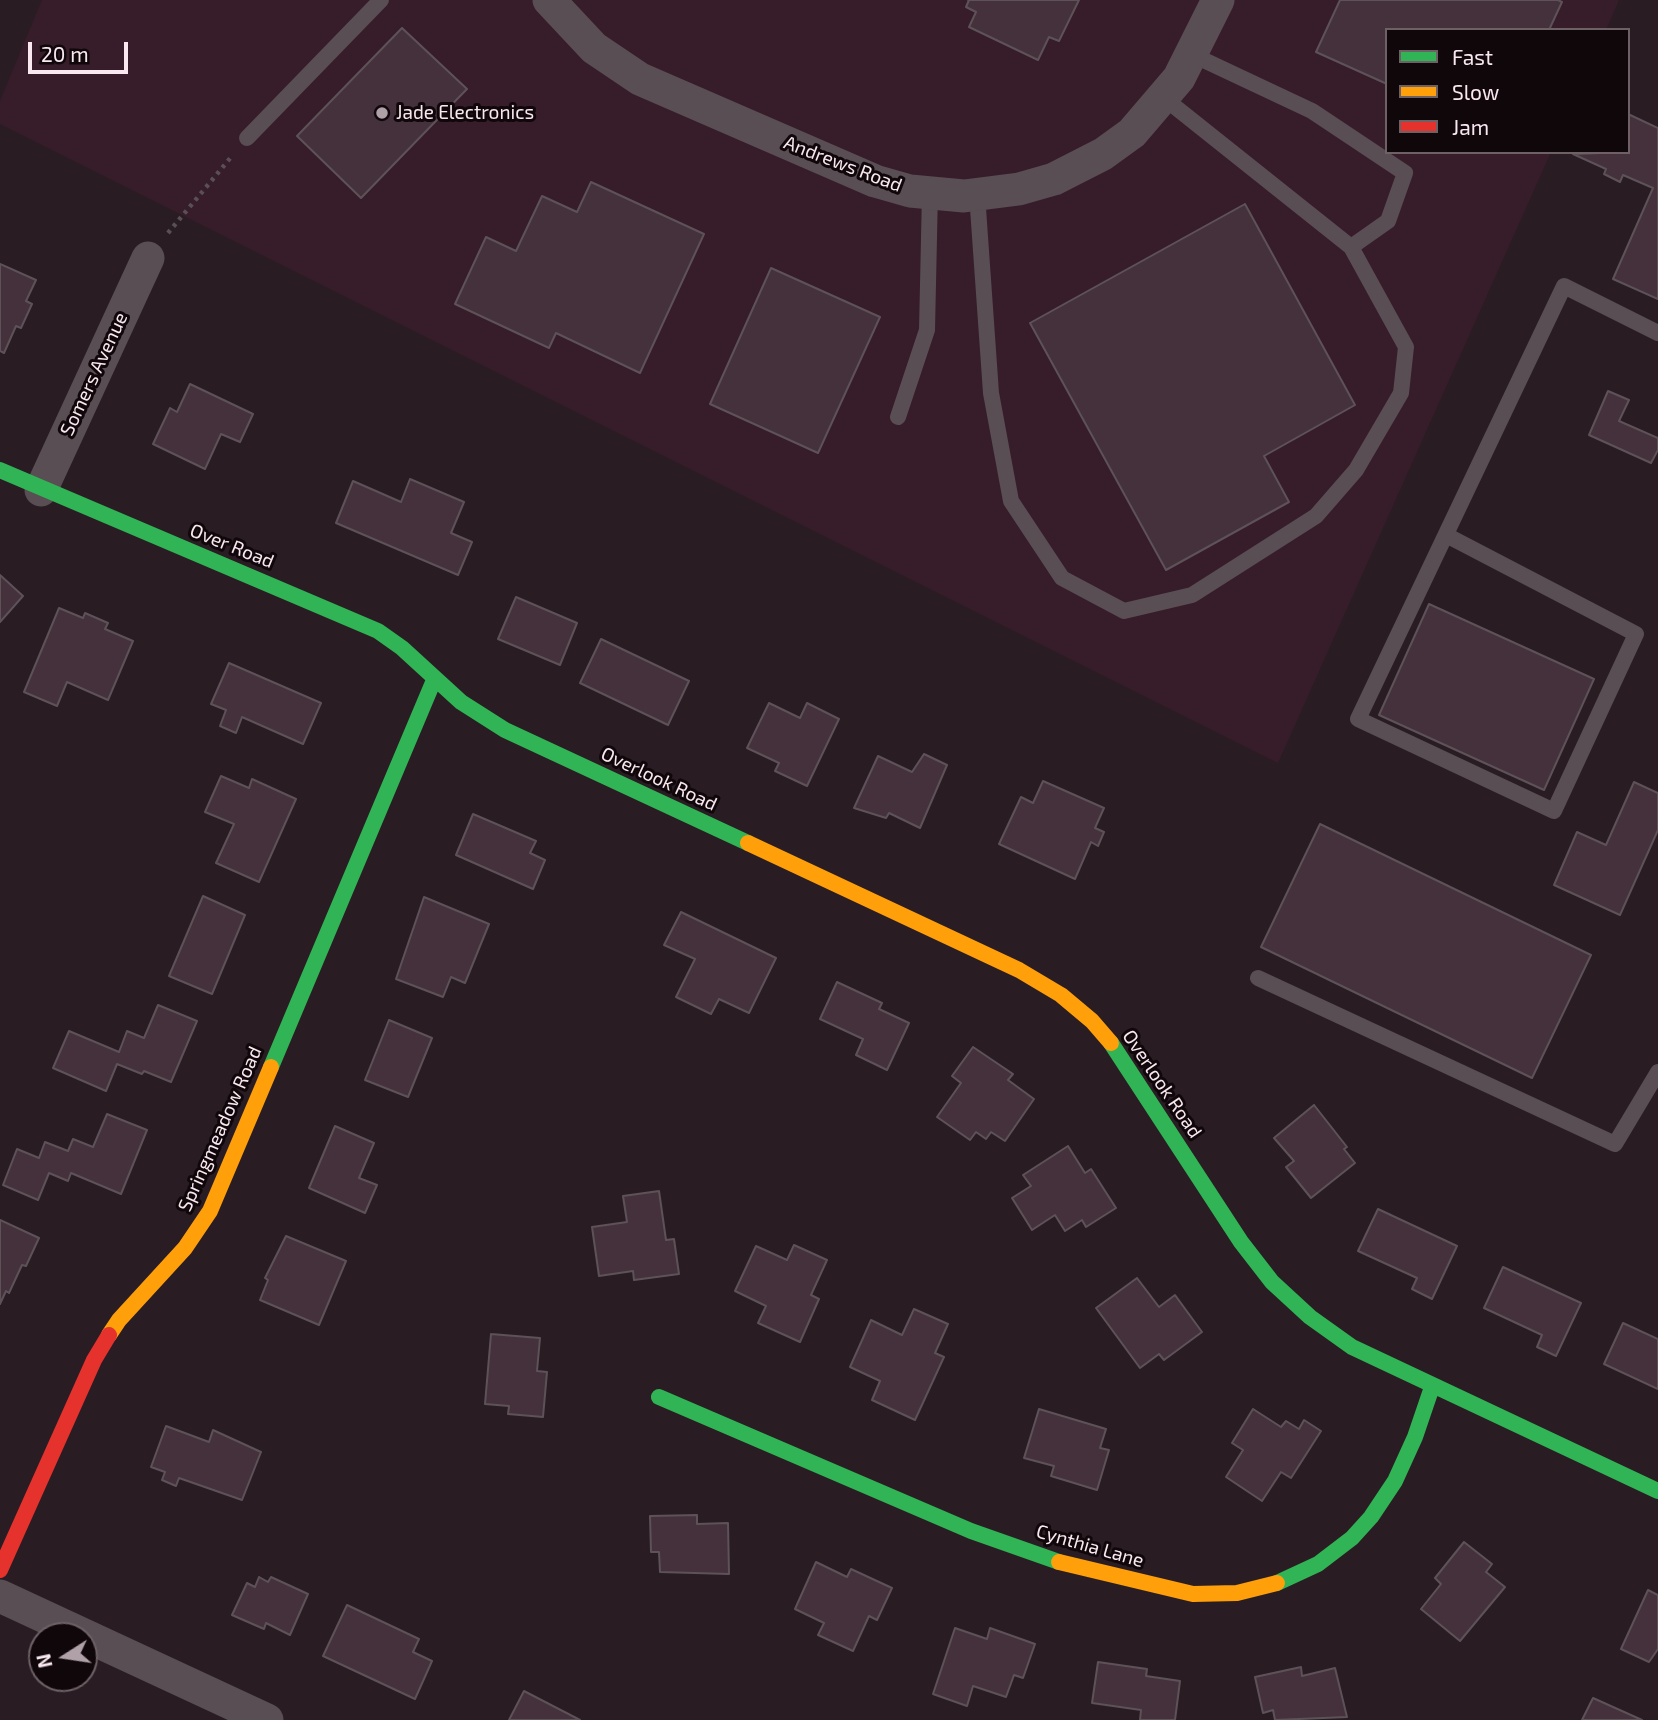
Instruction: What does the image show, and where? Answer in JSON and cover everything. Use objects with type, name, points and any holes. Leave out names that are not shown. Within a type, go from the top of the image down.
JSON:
[{"type":"street","name":"Andrews Road","points":[[549,0],[594,48],[640,79],[875,181],[930,192],[977,194],[1019,190],[1054,179],[1103,154],[1132,132],[1164,99],[1193,55],[1218,0]]},
{"type":"street","name":"Somers Avenue","points":[[41,489],[148,258]]},
{"type":"street","name":"Over Road","points":[[0,470],[378,631],[402,648],[434,680]]},
{"type":"street","name":"Overlook Road","points":[[434,680],[461,702],[505,730],[1019,970],[1060,995],[1091,1021],[1118,1051],[1241,1242],[1272,1282],[1310,1317],[1352,1347],[1432,1387],[1658,1490]]},
{"type":"street","name":"Springmeadow Road","points":[[0,1570],[94,1360],[119,1320],[185,1248],[210,1211],[434,680]]},
{"type":"street","name":"Cynthia Lane","points":[[659,1396],[971,1531],[1045,1558],[1108,1576],[1194,1594],[1237,1593],[1279,1583],[1318,1564],[1352,1538],[1371,1517],[1395,1481],[1432,1387]]},
{"type":"street","points":[[0,1596],[267,1720]]},
{"type":"lane","points":[[247,138],[381,0]]},
{"type":"lane","points":[[1193,55],[1312,111],[1405,173],[1388,221],[1352,247]]},
{"type":"lane","points":[[977,194],[991,393],[1011,501],[1062,578],[1124,611],[1192,595],[1315,516],[1356,470],[1401,393],[1406,348],[1352,247],[1164,99]]},
{"type":"lane","points":[[898,417],[927,330],[930,192]]},
{"type":"lane","points":[[1446,535],[1636,634],[1554,811],[1358,719],[1564,286],[1658,333]]},
{"type":"lane","points":[[1258,978],[1615,1144],[1658,1072]]},
{"type":"path","points":[[148,258],[247,138]]},
{"type":"shaded area","points":[[42,0],[1619,0],[1607,28],[1385,28],[1385,154],[1550,154],[1278,763],[0,124],[0,101]]},
{"type":"building","points":[[969,0],[1079,0],[1059,41],[1049,37],[1038,60],[969,27],[976,12],[966,7]]},
{"type":"building","points":[[1340,0],[1562,2],[1550,28],[1385,28],[1385,83],[1316,52]]},
{"type":"building","name":"Jade Electronics","points":[[402,28],[467,89],[361,198],[297,136]]},
{"type":"building","points":[[1630,115],[1658,128],[1658,299],[1613,279],[1653,188],[1623,175],[1620,182],[1604,174],[1606,169],[1573,154],[1630,154]]},
{"type":"building","points":[[591,182],[704,234],[640,373],[556,333],[549,348],[455,304],[486,237],[516,251],[542,196],[577,212]]},
{"type":"building","points":[[1245,204],[1355,405],[1264,456],[1289,502],[1166,570],[1030,323]]},
{"type":"building","points":[[0,264],[36,280],[26,301],[32,304],[21,328],[16,326],[4,353],[0,351]]},
{"type":"building","points":[[771,268],[880,317],[818,453],[710,404]]},
{"type":"building","points":[[190,384],[253,414],[240,442],[221,434],[205,469],[153,444],[170,408],[177,412]]},
{"type":"building","points":[[1608,391],[1629,400],[1619,421],[1658,438],[1658,450],[1651,463],[1589,435]]},
{"type":"building","points":[[410,479],[464,502],[451,533],[472,542],[458,575],[336,523],[353,481],[401,502]]},
{"type":"building","points":[[0,575],[23,596],[0,622]]},
{"type":"building","points":[[516,597],[577,623],[560,665],[498,639]]},
{"type":"building","points":[[1429,604],[1594,679],[1544,790],[1379,715]]},
{"type":"building","points":[[59,608],[83,618],[85,613],[108,623],[105,629],[133,641],[108,700],[67,682],[57,706],[24,692]]},
{"type":"building","points":[[601,639],[689,681],[668,725],[580,683]]},
{"type":"building","points":[[229,663],[321,703],[303,744],[242,717],[236,733],[220,726],[226,710],[211,704]]},
{"type":"building","points":[[769,703],[800,718],[807,703],[839,719],[807,786],[775,771],[779,763],[747,748]]},
{"type":"building","points":[[924,754],[947,765],[920,828],[889,813],[886,818],[854,808],[878,756],[912,772]]},
{"type":"building","points":[[221,776],[249,788],[252,779],[296,799],[259,882],[216,863],[234,824],[205,812]]},
{"type":"building","points":[[1043,781],[1104,808],[1095,828],[1104,832],[1098,846],[1091,842],[1075,879],[999,844],[1021,797],[1033,803]]},
{"type":"building","points":[[1634,782],[1658,793],[1658,830],[1620,915],[1554,885],[1577,832],[1606,845]]},
{"type":"building","points":[[473,814],[536,841],[530,853],[545,860],[533,889],[456,855]]},
{"type":"building","points":[[1320,824],[1591,955],[1532,1078],[1261,947]]},
{"type":"building","points":[[203,896],[245,915],[212,994],[169,976]]},
{"type":"building","points":[[424,897],[489,924],[465,983],[451,977],[443,997],[396,979]]},
{"type":"building","points":[[681,912],[776,958],[749,1013],[719,999],[711,1014],[676,997],[695,959],[664,945]]},
{"type":"building","points":[[837,982],[882,1003],[879,1009],[909,1023],[887,1070],[856,1055],[863,1039],[820,1019]]},
{"type":"building","points":[[158,1005],[197,1021],[171,1082],[117,1064],[106,1091],[53,1068],[69,1031],[119,1052],[127,1031],[144,1038]]},
{"type":"building","points":[[389,1020],[432,1038],[408,1097],[365,1080]]},
{"type":"building","points":[[973,1047],[1013,1074],[1008,1080],[1034,1099],[1005,1141],[991,1132],[986,1139],[976,1132],[970,1140],[937,1117],[961,1083],[952,1076]]},
{"type":"building","points":[[1314,1105],[1347,1147],[1344,1149],[1355,1163],[1311,1198],[1286,1167],[1294,1161],[1274,1138]]},
{"type":"building","points":[[107,1114],[147,1130],[121,1194],[71,1173],[68,1181],[49,1173],[38,1200],[3,1185],[17,1149],[39,1158],[45,1142],[68,1151],[73,1139],[93,1147]]},
{"type":"building","points":[[335,1126],[374,1143],[359,1178],[377,1185],[365,1213],[309,1188]]},
{"type":"building","points":[[1068,1146],[1085,1173],[1091,1169],[1116,1208],[1086,1227],[1082,1220],[1065,1231],[1055,1215],[1032,1230],[1012,1198],[1031,1186],[1023,1175]]},
{"type":"building","points":[[659,1191],[666,1240],[674,1239],[679,1274],[634,1280],[633,1271],[599,1276],[592,1227],[627,1222],[623,1196]]},
{"type":"building","points":[[1378,1209],[1457,1246],[1432,1299],[1412,1289],[1417,1278],[1358,1251]]},
{"type":"building","points":[[0,1220],[39,1238],[26,1266],[22,1265],[9,1293],[6,1291],[0,1304]]},
{"type":"building","points":[[286,1236],[346,1261],[319,1325],[260,1300],[268,1280],[265,1278]]},
{"type":"building","points":[[794,1245],[827,1260],[811,1295],[819,1299],[800,1342],[758,1323],[766,1306],[735,1291],[756,1246],[787,1260]]},
{"type":"building","points":[[1503,1267],[1581,1303],[1556,1356],[1537,1347],[1542,1335],[1484,1308]]},
{"type":"building","points":[[1137,1278],[1159,1307],[1175,1295],[1202,1332],[1164,1360],[1159,1354],[1140,1368],[1096,1308]]},
{"type":"building","points":[[914,1309],[948,1324],[935,1353],[944,1357],[915,1420],[872,1400],[880,1381],[850,1367],[871,1320],[902,1335]]},
{"type":"building","points":[[1623,1323],[1658,1339],[1658,1389],[1604,1364]]},
{"type":"building","points":[[491,1334],[540,1338],[537,1371],[547,1372],[543,1417],[508,1414],[509,1406],[485,1404]]},
{"type":"building","points":[[1039,1409],[1106,1429],[1100,1448],[1109,1450],[1097,1490],[1051,1476],[1054,1466],[1024,1458]]},
{"type":"building","points":[[1253,1409],[1281,1427],[1286,1421],[1299,1429],[1304,1420],[1321,1431],[1291,1478],[1281,1472],[1262,1501],[1226,1477],[1243,1450],[1232,1443]]},
{"type":"building","points":[[166,1426],[209,1442],[213,1430],[261,1452],[242,1500],[179,1478],[176,1486],[162,1480],[165,1472],[151,1467]]},
{"type":"building","points":[[697,1515],[697,1524],[728,1523],[729,1574],[660,1572],[659,1552],[651,1552],[650,1516]]},
{"type":"building","points":[[1464,1542],[1492,1564],[1486,1572],[1505,1587],[1460,1641],[1421,1609],[1441,1584],[1435,1578]]},
{"type":"building","points":[[816,1562],[847,1577],[851,1569],[892,1588],[877,1620],[869,1616],[853,1651],[818,1635],[824,1623],[795,1609]]},
{"type":"building","points":[[259,1577],[268,1582],[271,1577],[308,1594],[290,1635],[266,1623],[264,1629],[232,1615],[247,1583],[255,1587]]},
{"type":"building","points":[[1648,1590],[1658,1595],[1658,1649],[1649,1662],[1621,1649]]},
{"type":"building","points":[[347,1605],[419,1639],[413,1652],[432,1661],[415,1699],[323,1656]]},
{"type":"building","points":[[955,1628],[987,1639],[990,1628],[1035,1644],[1023,1678],[1014,1675],[1006,1697],[973,1686],[967,1706],[933,1694]]},
{"type":"building","points":[[1098,1662],[1147,1669],[1146,1676],[1180,1681],[1175,1720],[1140,1720],[1141,1710],[1092,1703]]},
{"type":"building","points":[[1301,1667],[1302,1676],[1335,1668],[1347,1717],[1275,1720],[1273,1710],[1263,1713],[1255,1677]]},
{"type":"building","points":[[524,1691],[580,1720],[509,1720]]},
{"type":"building","points":[[1593,1698],[1642,1720],[1582,1720]]},
{"type":"traffic: fast","points":[[0,470],[378,631],[402,648],[461,702],[505,730],[748,843]]},
{"type":"traffic: fast","points":[[271,1067],[434,680]]},
{"type":"traffic: fast","points":[[1111,1043],[1241,1242],[1272,1282],[1310,1317],[1352,1347],[1658,1491]]},
{"type":"traffic: fast","points":[[1277,1583],[1318,1564],[1352,1538],[1371,1517],[1395,1481],[1415,1437],[1432,1387]]},
{"type":"traffic: fast","points":[[659,1397],[971,1531],[1059,1562]]},
{"type":"traffic: slow","points":[[748,843],[1019,970],[1061,995],[1092,1021],[1111,1043]]},
{"type":"traffic: slow","points":[[109,1335],[119,1320],[185,1248],[210,1211],[271,1067]]},
{"type":"traffic: slow","points":[[1059,1562],[1193,1594],[1237,1593],[1277,1583]]},
{"type":"traffic: jam","points":[[0,1570],[94,1360],[109,1335]]},
{"type":"place","name":"Jade Electronics","points":[[382,113]]}]
